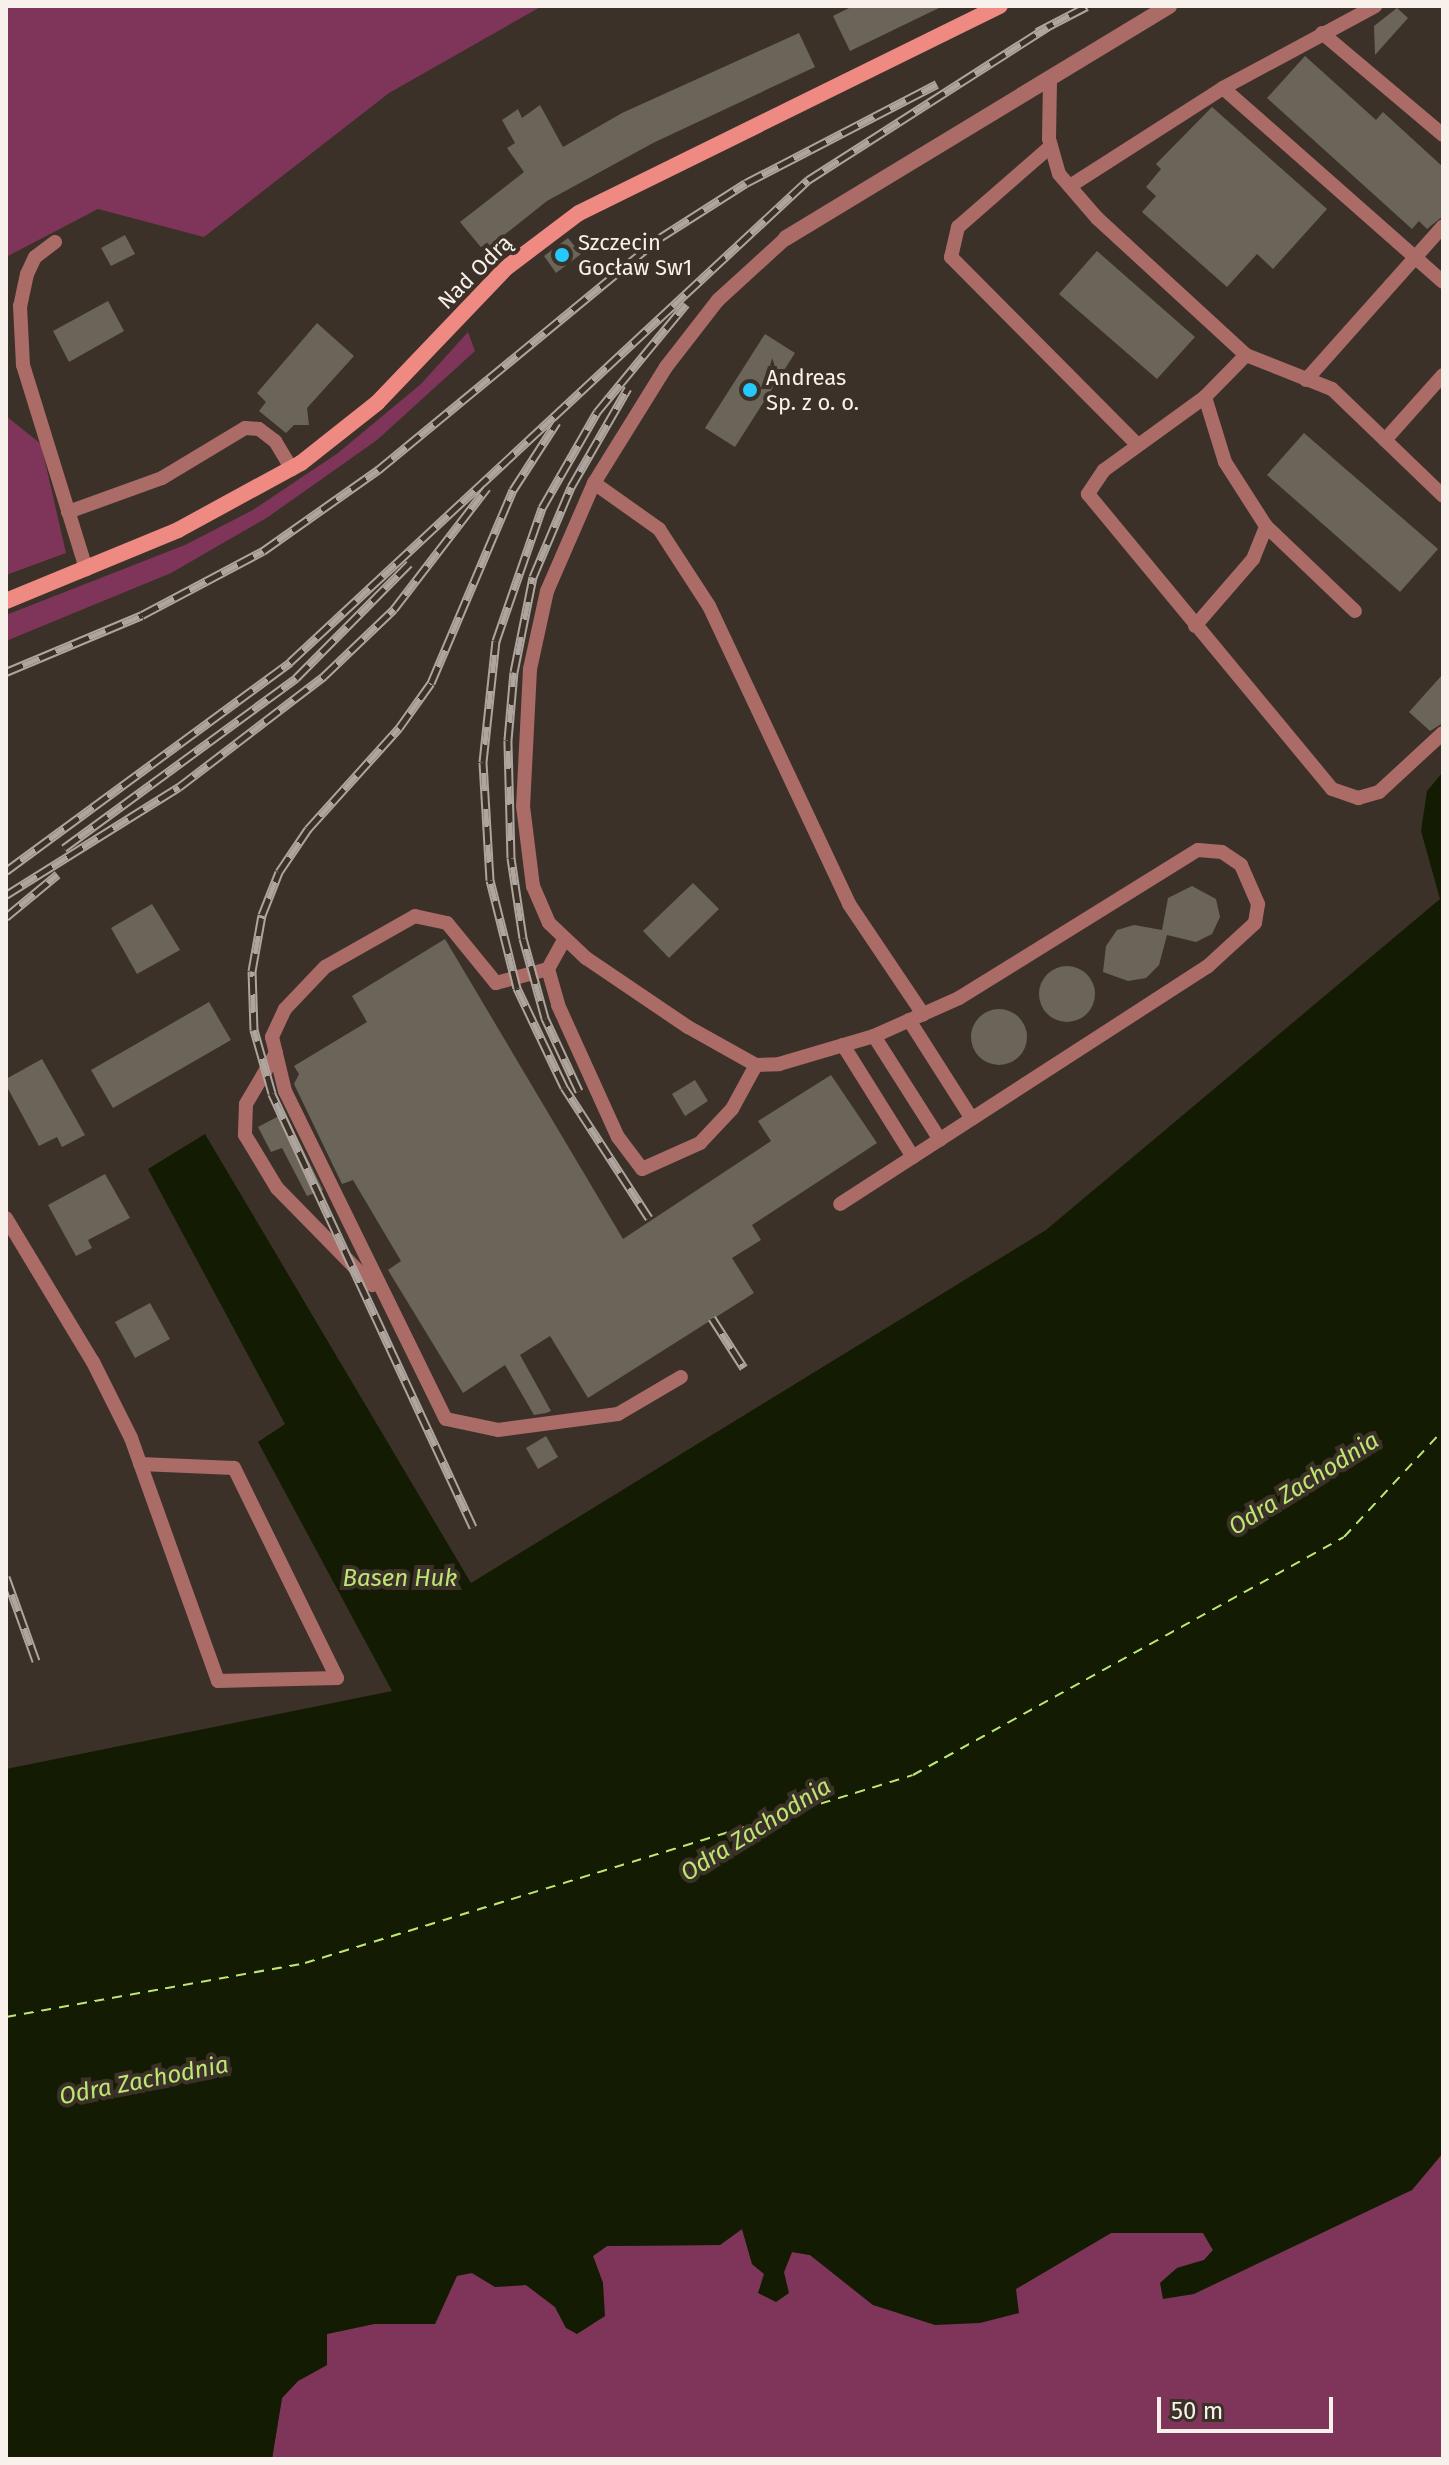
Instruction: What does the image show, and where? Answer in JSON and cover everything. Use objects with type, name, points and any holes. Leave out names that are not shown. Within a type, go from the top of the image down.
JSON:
[{"type":"street","name":"Nad Odrą","points":[[6,601],[210,515],[292,469],[377,403],[506,268],[564,223],[1000,6]]},
{"type":"street","points":[[786,238],[1050,81],[1169,6]]},
{"type":"lane","points":[[1070,186],[1223,88],[1375,6]]},
{"type":"lane","points":[[1322,33],[1443,135]]},
{"type":"lane","points":[[1050,81],[1051,146],[1059,174],[1097,218],[1246,355],[1332,389],[1443,496]]},
{"type":"lane","points":[[1223,88],[1443,282]]},
{"type":"lane","points":[[1051,146],[958,227],[951,257],[1138,445]]},
{"type":"lane","points":[[1306,380],[1443,226]]},
{"type":"lane","points":[[786,238],[718,300],[694,331],[594,483],[547,591],[526,714],[526,850],[540,906],[564,940],[688,1027],[756,1065],[779,1064],[874,1036],[916,1017],[1004,973],[1198,850],[1222,852],[1241,865],[1252,882],[1255,923],[1238,943],[840,1204]]},
{"type":"lane","points":[[55,242],[35,257],[27,274],[20,321],[23,365],[86,569]]},
{"type":"lane","points":[[1246,355],[1205,397],[1104,470],[1088,494],[1332,789],[1358,798],[1379,792],[1443,733]]},
{"type":"lane","points":[[1385,440],[1443,375]]},
{"type":"lane","points":[[1205,397],[1225,462],[1266,526],[1355,611]]},
{"type":"lane","points":[[68,512],[162,478],[245,428],[259,429],[275,441],[292,469]]},
{"type":"lane","points":[[594,483],[659,529],[709,606],[849,904],[972,1119]]},
{"type":"lane","points":[[1195,626],[1253,559],[1266,526]]},
{"type":"lane","points":[[564,940],[548,969],[496,983],[447,923],[415,916],[304,984],[272,1037],[285,1091],[381,1295],[446,1419],[498,1430],[618,1414],[681,1377]]},
{"type":"lane","points":[[548,969],[579,1056],[618,1137],[642,1169],[700,1143],[732,1109],[756,1065]]},
{"type":"lane","points":[[874,1036],[940,1140]]},
{"type":"lane","points":[[843,1045],[913,1157]]},
{"type":"lane","points":[[276,1053],[246,1104],[245,1135],[277,1188],[381,1295]]},
{"type":"lane","points":[[6,1218],[93,1362],[140,1464],[218,1681],[337,1678],[234,1468],[140,1464]]},
{"type":"shaded area","points":[[6,6],[542,6],[389,93],[204,237],[98,209],[6,257]]},
{"type":"shaded area","points":[[468,332],[475,351],[377,440],[268,517],[171,573],[6,641],[6,615],[185,545],[253,510],[338,453],[421,384]]},
{"type":"shaded area","points":[[6,416],[41,444],[66,553],[6,575]]},
{"type":"shaded area","points":[[1443,2153],[1443,2459],[272,2459],[282,2398],[298,2381],[327,2365],[327,2334],[374,2324],[435,2324],[457,2275],[472,2273],[495,2287],[526,2285],[555,2307],[566,2328],[603,2283],[593,2256],[607,2246],[720,2245],[742,2229],[752,2264],[764,2274],[784,2272],[792,2252],[810,2255],[873,2305],[1016,2289],[1111,2233],[1203,2233],[1213,2250],[1204,2260],[1177,2268],[1160,2283],[1412,2190]]},
{"type":"water","points":[[1443,772],[1443,2153],[1412,2190],[1194,2294],[1163,2299],[1160,2283],[1177,2268],[1204,2260],[1213,2250],[1203,2233],[1111,2233],[1016,2289],[1019,2313],[980,2323],[935,2325],[873,2305],[810,2255],[792,2252],[784,2272],[789,2293],[776,2302],[758,2293],[764,2274],[752,2264],[742,2229],[720,2245],[607,2246],[593,2256],[603,2283],[605,2316],[577,2334],[566,2328],[555,2307],[526,2285],[495,2287],[472,2273],[457,2276],[435,2324],[374,2324],[327,2334],[327,2365],[298,2381],[282,2398],[272,2459],[6,2459],[6,1769],[392,1691],[258,1442],[285,1424],[148,1169],[205,1134],[471,1583],[1046,1230],[1440,899],[1421,831],[1427,791]]},
{"type":"building","points":[[853,6],[943,6],[850,51],[833,16]]},
{"type":"building","points":[[1397,8],[1408,18],[1375,55],[1374,26]]},
{"type":"building","points":[[799,33],[815,67],[653,143],[547,201],[484,251],[460,222],[524,172],[507,148],[515,143],[502,120],[518,109],[522,118],[540,105],[563,147],[622,113]]},
{"type":"building","points":[[1305,56],[1376,120],[1383,112],[1443,167],[1443,216],[1427,229],[1419,221],[1412,229],[1267,98]]},
{"type":"building","points":[[1212,107],[1327,209],[1273,269],[1257,254],[1227,287],[1142,212],[1156,196],[1146,187],[1161,169],[1156,164]]},
{"type":"building","points":[[125,235],[135,254],[111,266],[101,248]]},
{"type":"building","name":"Szczecin Gocław Sw1","points":[[568,238],[581,254],[556,273],[544,256]]},
{"type":"building","points":[[1097,251],[1195,337],[1157,379],[1059,294]]},
{"type":"building","points":[[108,301],[124,331],[69,362],[53,331]]},
{"type":"building","points":[[317,323],[354,356],[307,408],[309,425],[294,425],[286,433],[259,411],[266,402],[257,393]]},
{"type":"building","name":"Andreas Sp. z o. o.","points":[[765,334],[795,353],[735,447],[705,428]]},
{"type":"building","points":[[1304,433],[1438,549],[1400,592],[1267,475]]},
{"type":"building","points":[[1443,674],[1443,723],[1430,731],[1409,712]]},
{"type":"building","points":[[693,883],[719,909],[669,958],[643,931]]},
{"type":"building","points":[[1192,886],[1216,899],[1220,917],[1212,934],[1196,942],[1167,935],[1159,965],[1146,978],[1128,981],[1103,972],[1106,946],[1117,930],[1134,925],[1162,930],[1168,898]]},
{"type":"building","points":[[152,904],[180,950],[137,974],[111,928]]},
{"type":"building","points":[[445,939],[623,1239],[771,1141],[758,1121],[831,1075],[877,1143],[752,1225],[761,1240],[732,1258],[754,1293],[588,1398],[550,1336],[520,1355],[551,1411],[546,1413],[534,1415],[505,1365],[463,1393],[388,1270],[401,1261],[353,1180],[342,1184],[294,1084],[299,1074],[294,1066],[367,1022],[352,996]]},
{"type":"building","points":[[1067,966],[1087,974],[1095,994],[1087,1014],[1067,1022],[1047,1014],[1039,994],[1047,974]]},
{"type":"building","points":[[209,1002],[231,1040],[113,1108],[91,1070]]},
{"type":"building","points":[[999,1009],[1019,1017],[1027,1037],[1019,1057],[999,1065],[979,1057],[971,1037],[979,1017]]},
{"type":"building","points":[[42,1059],[85,1135],[62,1147],[57,1137],[39,1146],[6,1085],[6,1079]]},
{"type":"building","points":[[695,1080],[708,1101],[685,1116],[672,1094]]},
{"type":"building","points":[[282,1107],[323,1190],[307,1196],[282,1148],[271,1152],[258,1127],[277,1117]]},
{"type":"building","points":[[105,1174],[130,1218],[88,1240],[92,1248],[76,1256],[48,1205]]},
{"type":"building","points":[[150,1303],[170,1339],[135,1358],[115,1322]]},
{"type":"building","points":[[546,1436],[558,1457],[538,1469],[526,1448]]},
{"type":"ferry route","points":[[6,2017],[305,1963],[913,1775],[1344,1537],[1443,1430]]},
{"type":"railway","points":[[1037,32],[1087,6]]},
{"type":"railway","points":[[6,871],[290,662],[808,180],[1047,27]]},
{"type":"railway","points":[[6,672],[142,615],[263,551],[378,470],[658,239],[746,183],[937,84]]},
{"type":"railway","points":[[649,1218],[564,1087],[517,988],[490,880],[483,762],[496,641],[542,508],[597,412],[686,304]]},
{"type":"railway","points":[[579,1091],[545,1018],[523,938],[511,858],[508,740],[514,672],[533,577],[571,487],[628,388]]},
{"type":"railway","points":[[473,1527],[272,1093],[254,1030],[252,971],[262,915],[279,872],[308,829],[399,728],[431,683],[513,490],[557,422]]},
{"type":"railway","points":[[6,895],[179,787],[324,676],[394,609],[487,488]]},
{"type":"railway","points":[[64,848],[296,678],[409,564]]},
{"type":"railway","points":[[6,917],[58,874]]},
{"type":"railway","points":[[712,1318],[744,1368]]},
{"type":"railway","points":[[6,1577],[36,1661]]},
{"type":"place","name":"Szczecin Gocław Sw1","points":[[562,255]]},
{"type":"place","name":"Andreas Sp. z o. o.","points":[[750,390]]},
{"type":"water label","name":"Odra Zachodnia","points":[[1304,1484]]},
{"type":"water label","name":"Basen Huk","points":[[400,1579]]},
{"type":"water label","name":"Odra Zachodnia","points":[[756,1830]]},
{"type":"water label","name":"Odra Zachodnia","points":[[144,2081]]}]
